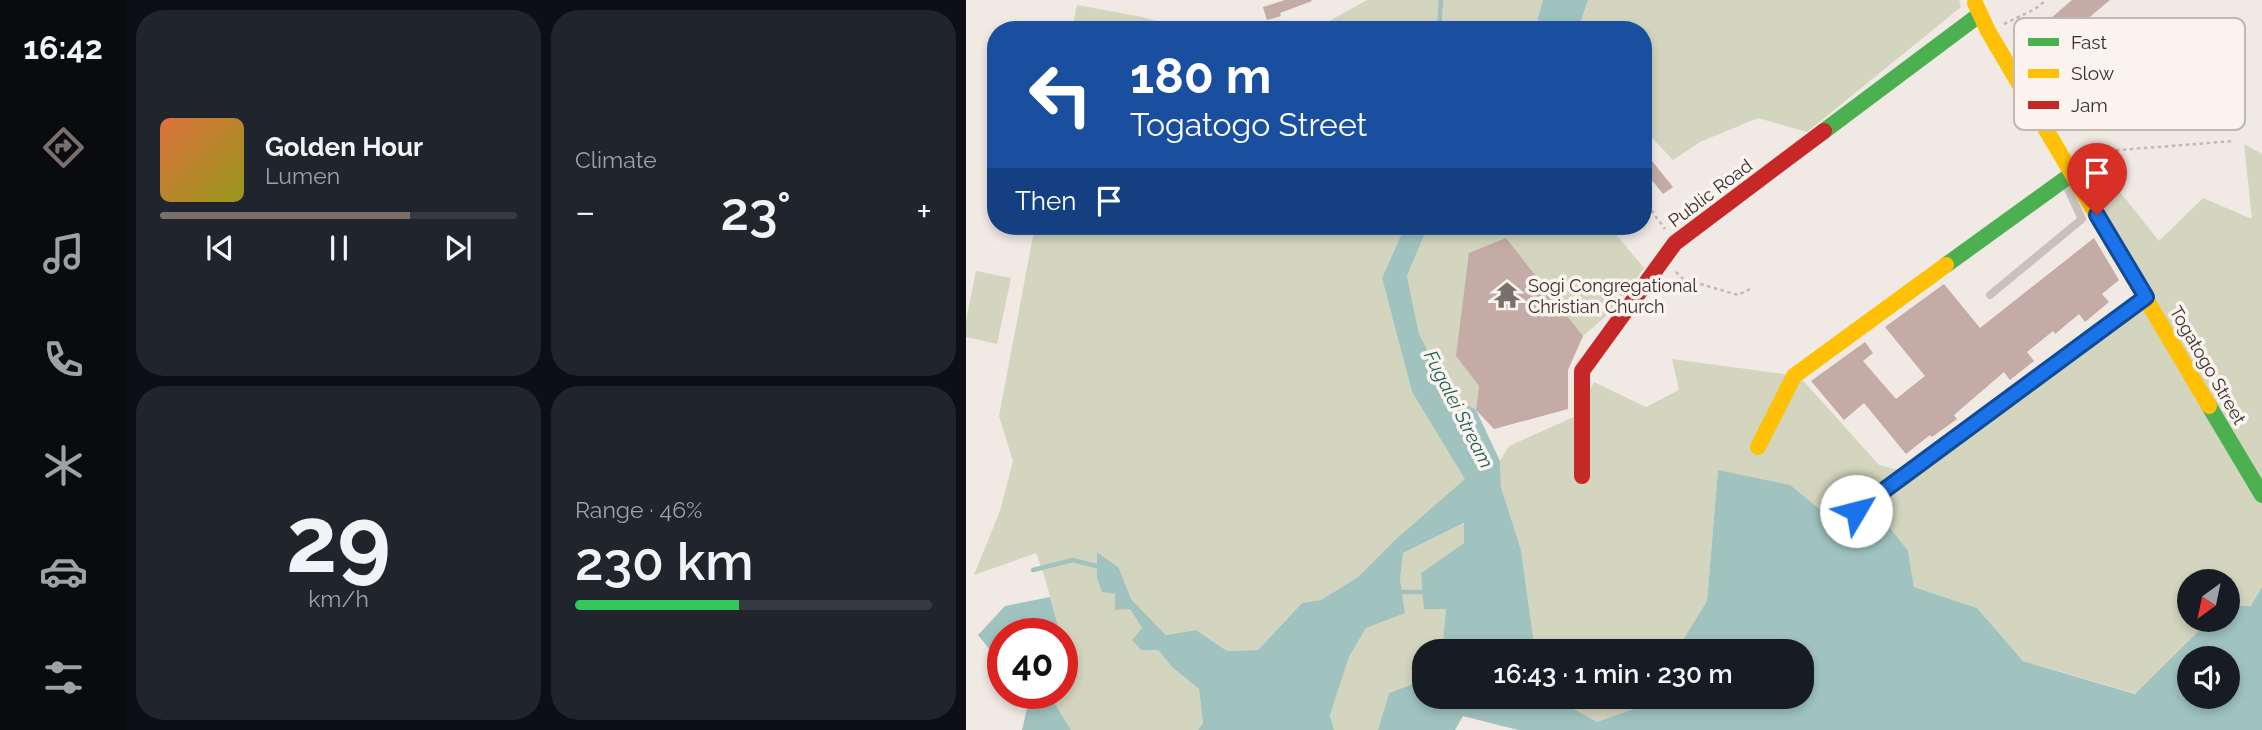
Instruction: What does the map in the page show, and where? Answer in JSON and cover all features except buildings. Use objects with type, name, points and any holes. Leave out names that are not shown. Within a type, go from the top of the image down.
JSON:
[{"type":"street","name":"Togatogo Street","points":[[1976,8],[2014,76]]},
{"type":"street","name":"Public Road","points":[[1581,476],[1582,371],[1675,243],[1976,8]]},
{"type":"street","name":"Togatogo Street","points":[[2046,130],[2060,154],[2068,177],[2146,297],[2262,495]]},
{"type":"street","points":[[1758,447],[1794,376],[2068,177]]},
{"type":"street","points":[[1856,511],[2146,297]]},
{"type":"lane","points":[[1990,295],[2082,219],[2068,177]]},
{"type":"path","points":[[2017,18],[2046,0]]},
{"type":"path","points":[[1988,32],[2014,19]]},
{"type":"path","points":[[2060,154],[2234,141]]},
{"type":"path","points":[[1652,211],[1675,243]]},
{"type":"path","points":[[1663,259],[1683,279],[1701,285],[1738,295],[1752,288]]},
{"type":"green space","points":[[1367,0],[1543,0],[1538,21],[1329,21]]},
{"type":"green space","points":[[1588,0],[1959,0],[1961,7],[1807,132],[1758,118],[1700,142],[1673,160],[1652,138],[1652,21],[1581,21]]},
{"type":"green space","points":[[1077,5],[1156,21],[1074,21]]},
{"type":"green space","points":[[2244,144],[2262,154],[2262,730],[2189,709],[2240,709],[2240,646],[2177,646],[2177,705],[2023,661],[1977,608],[1914,587],[1908,551],[1850,534],[1718,470],[1707,601],[1683,639],[1533,639],[1521,550],[1501,487],[1500,461],[1509,446],[1576,416],[1594,382],[1646,407],[1679,390],[1672,359],[1799,376],[1879,465],[1903,471],[2142,296],[2071,179],[2100,167],[2159,241],[2203,198],[2252,219]]},
{"type":"green space","points":[[1033,235],[1401,235],[1382,278],[1412,392],[1466,479],[1396,539],[1358,577],[1321,600],[1302,603],[1258,650],[1227,651],[1196,630],[1166,635],[1131,599],[1119,568],[1115,594],[1130,609],[1142,628],[1133,639],[1158,650],[1172,667],[1199,689],[1203,723],[1198,730],[1071,730],[1058,709],[1078,709],[1078,618],[1056,618],[1036,553],[974,575],[1000,511],[1013,461],[999,416]]},
{"type":"green space","points":[[1424,235],[1616,235],[1644,268],[1614,309],[1583,336],[1506,239],[1456,356],[1479,386],[1476,410],[1450,393],[1419,334],[1407,276]]},
{"type":"green space","points":[[976,271],[1011,278],[997,344],[966,337],[966,321]]},
{"type":"green space","points":[[1465,523],[1464,543],[1421,573],[1446,609],[1443,639],[1412,639],[1412,684],[1389,693],[1378,730],[1334,730],[1330,715],[1349,657],[1366,628],[1405,612],[1400,579],[1403,553]]},
{"type":"green space","points":[[1574,709],[1634,709],[1597,722]]},
{"type":"water","points":[[1543,0],[1588,0],[1581,21],[1538,21]]},
{"type":"water","name":"Fugalei Stream","points":[[1401,235],[1424,235],[1407,276],[1419,334],[1450,393],[1476,410],[1500,461],[1501,487],[1521,550],[1533,639],[1443,639],[1446,609],[1424,609],[1421,573],[1464,543],[1464,523],[1403,553],[1400,579],[1405,613],[1366,628],[1349,657],[1330,715],[1334,730],[1198,730],[1203,723],[1199,689],[1172,667],[1158,650],[1141,650],[1132,640],[1142,628],[1130,609],[1115,610],[1115,594],[1102,592],[1097,578],[1097,552],[1119,568],[1131,599],[1166,635],[1196,630],[1227,651],[1258,650],[1302,603],[1321,600],[1358,577],[1396,539],[1465,479],[1412,392],[1382,278]]},
{"type":"water","points":[[1718,470],[1790,485],[1850,534],[1882,518],[1908,551],[1914,587],[1977,608],[2023,661],[2135,694],[2177,653],[2177,709],[2240,709],[2240,646],[2184,646],[2198,632],[2240,632],[2240,606],[2251,606],[2262,587],[2262,730],[1518,730],[1463,716],[1455,730],[1378,730],[1389,693],[1412,684],[1412,709],[1574,709],[1597,722],[1634,709],[1814,709],[1814,639],[1683,639],[1707,601]]},
{"type":"water","points":[[1050,597],[1056,618],[994,618],[1005,606]]},
{"type":"water","points":[[987,625],[987,646],[978,635]]},
{"type":"water","points":[[1027,709],[1058,709],[1071,730],[1022,730]]},
{"type":"waterway","points":[[1440,21],[1441,0]]},
{"type":"waterway","points":[[1033,570],[1073,560],[1100,567]]},
{"type":"waterway","points":[[1396,592],[1426,592]]},
{"type":"traffic: fast","points":[[1824,131],[1979,15]]},
{"type":"traffic: fast","points":[[1946,265],[2072,174]]},
{"type":"traffic: fast","points":[[1856,511],[2146,297]]},
{"type":"traffic: fast","points":[[2209,406],[2262,495]]},
{"type":"traffic: slow","points":[[1975,3],[2014,75]]},
{"type":"traffic: slow","points":[[2046,130],[2209,406]]},
{"type":"traffic: slow","points":[[1758,447],[1794,376],[1946,265]]},
{"type":"traffic: jam","points":[[1582,476],[1582,371],[1675,243],[1824,131]]},
{"type":"place","name":"Sogi Congregational Christian Church","points":[[1507,295]]},
{"type":"route","points":[[1856,511],[2146,297],[2097,215]]}]
